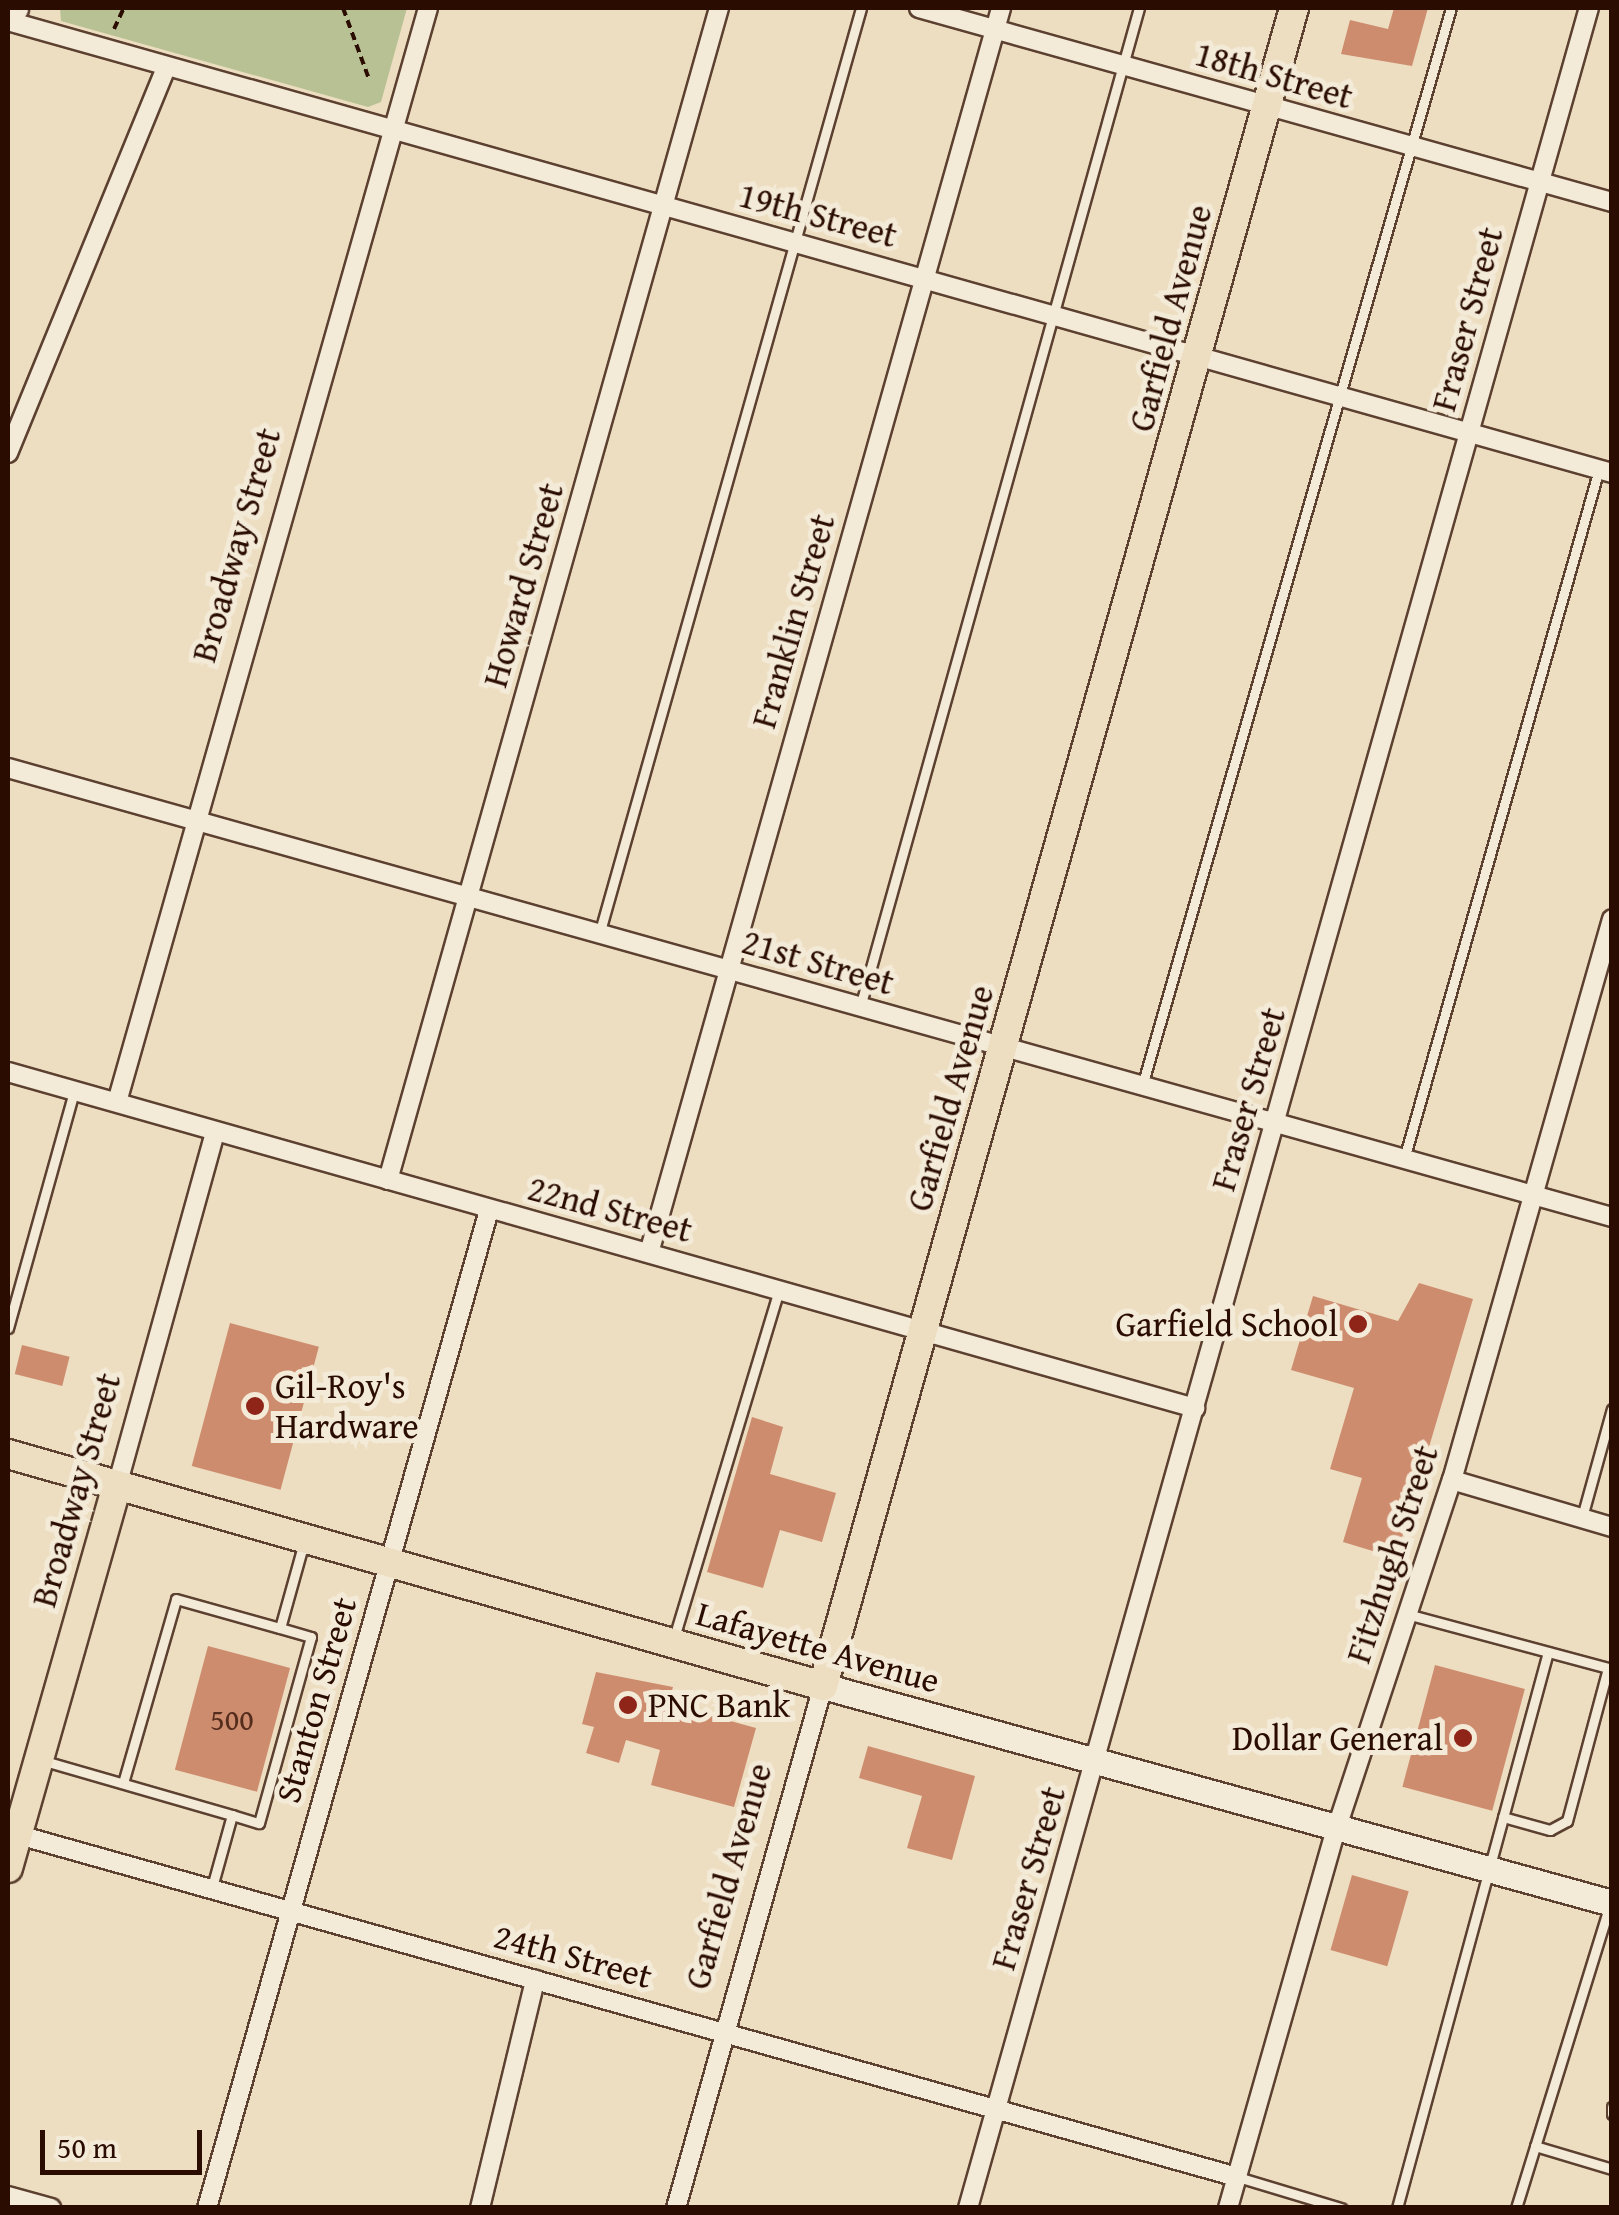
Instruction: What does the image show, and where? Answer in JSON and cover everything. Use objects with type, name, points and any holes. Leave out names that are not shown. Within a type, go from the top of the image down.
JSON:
[{"type":"main road","points":[[8,18],[15,8]]},
{"type":"main road","name":"Garfield Avenue","points":[[823,1686],[1294,8]]},
{"type":"main road","name":"Lafayette Avenue","points":[[8,1454],[1336,1830],[1611,1902]]},
{"type":"main road","name":"Broadway Street","points":[[8,1868],[12,1833],[39,1759],[116,1486]]},
{"type":"street","name":"Broadway Street","points":[[117,1102],[428,8]]},
{"type":"street","name":"Howard Street","points":[[388,1180],[719,8]]},
{"type":"street","name":"18th Street","points":[[919,8],[1612,202]]},
{"type":"street","name":"Franklin Street","points":[[649,1253],[1001,8]]},
{"type":"street","name":"Fraser Street","points":[[968,2208],[1590,8]]},
{"type":"street","name":"19th Street","points":[[8,18],[166,68],[1605,471]]},
{"type":"street","points":[[8,453],[166,68]]},
{"type":"street","name":"21st Street","points":[[8,768],[470,892],[1004,1049],[1612,1217]]},
{"type":"street","name":"Fitzhugh Street","points":[[1228,2208],[1336,1830],[1452,1480],[1612,919]]},
{"type":"street","name":"22nd Street","points":[[8,1072],[1195,1408]]},
{"type":"street","name":"Broadway Street","points":[[116,1486],[215,1132]]},
{"type":"street","name":"Stanton Street","points":[[207,2208],[489,1210]]},
{"type":"street","points":[[1452,1480],[1612,1527]]},
{"type":"street","name":"Garfield Avenue","points":[[676,2208],[823,1686]]},
{"type":"street","name":"24th Street","points":[[12,1833],[1237,2177]]},
{"type":"street","points":[[480,2208],[535,1980]]},
{"type":"street","points":[[8,2196],[51,2208]]},
{"type":"lane","points":[[600,931],[861,8]]},
{"type":"lane","points":[[860,1008],[1139,8]]},
{"type":"lane","points":[[1142,1086],[1343,397],[1451,8]]},
{"type":"lane","points":[[1404,1158],[1605,471]]},
{"type":"lane","points":[[8,1328],[74,1091]]},
{"type":"lane","points":[[672,1644],[779,1290]]},
{"type":"lane","points":[[1582,1519],[1612,1409]]},
{"type":"lane","points":[[280,1628],[305,1539]]},
{"type":"lane","points":[[39,1759],[259,1822],[311,1637],[176,1598],[123,1783]]},
{"type":"lane","points":[[1408,1614],[1610,1669],[1567,1821],[1550,1830],[1503,1816]]},
{"type":"lane","points":[[1396,2208],[1548,1652]]},
{"type":"lane","points":[[212,1887],[232,1814]]},
{"type":"lane","points":[[1516,2208],[1611,1902]]},
{"type":"lane","points":[[1535,2146],[1612,2169]]},
{"type":"lane","points":[[1237,2177],[1341,2208]]},
{"type":"path","points":[[114,29],[124,8]]},
{"type":"path","points":[[342,8],[369,79]]},
{"type":"green space","points":[[60,8],[407,8],[381,102],[368,107],[61,21]]},
{"type":"building","points":[[1394,8],[1428,8],[1412,66],[1341,54],[1350,20],[1388,29]]},
{"type":"building","points":[[1419,1283],[1473,1299],[1396,1558],[1343,1542],[1362,1478],[1330,1469],[1354,1388],[1291,1370],[1313,1296],[1398,1321]]},
{"type":"building","name":"Gil-Roy's Hardware","points":[[230,1323],[319,1347],[281,1490],[192,1466]]},
{"type":"building","points":[[22,1345],[70,1357],[62,1386],[15,1374]]},
{"type":"building","points":[[752,1417],[783,1427],[770,1474],[836,1493],[822,1542],[780,1530],[763,1588],[707,1572]]},
{"type":"building","points":[[208,1646],[290,1668],[257,1792],[175,1770]]},
{"type":"building","name":"Dollar General","points":[[1435,1665],[1525,1689],[1492,1811],[1402,1787]]},
{"type":"building","points":[[596,1672],[673,1687],[668,1704],[756,1728],[734,1807],[651,1785],[660,1750],[626,1740],[619,1763],[586,1753],[594,1727],[582,1724]]},
{"type":"building","points":[[868,1746],[975,1776],[952,1860],[907,1848],[922,1796],[859,1778]]},
{"type":"building","points":[[1352,1875],[1409,1891],[1387,1966],[1331,1950]]},
{"type":"place","name":"Garfield School","points":[[1358,1324]]},
{"type":"place","name":"Gil-Roy's Hardware","points":[[255,1406]]},
{"type":"place","name":"PNC Bank","points":[[628,1705]]},
{"type":"place","name":"Dollar General","points":[[1463,1738]]}]
